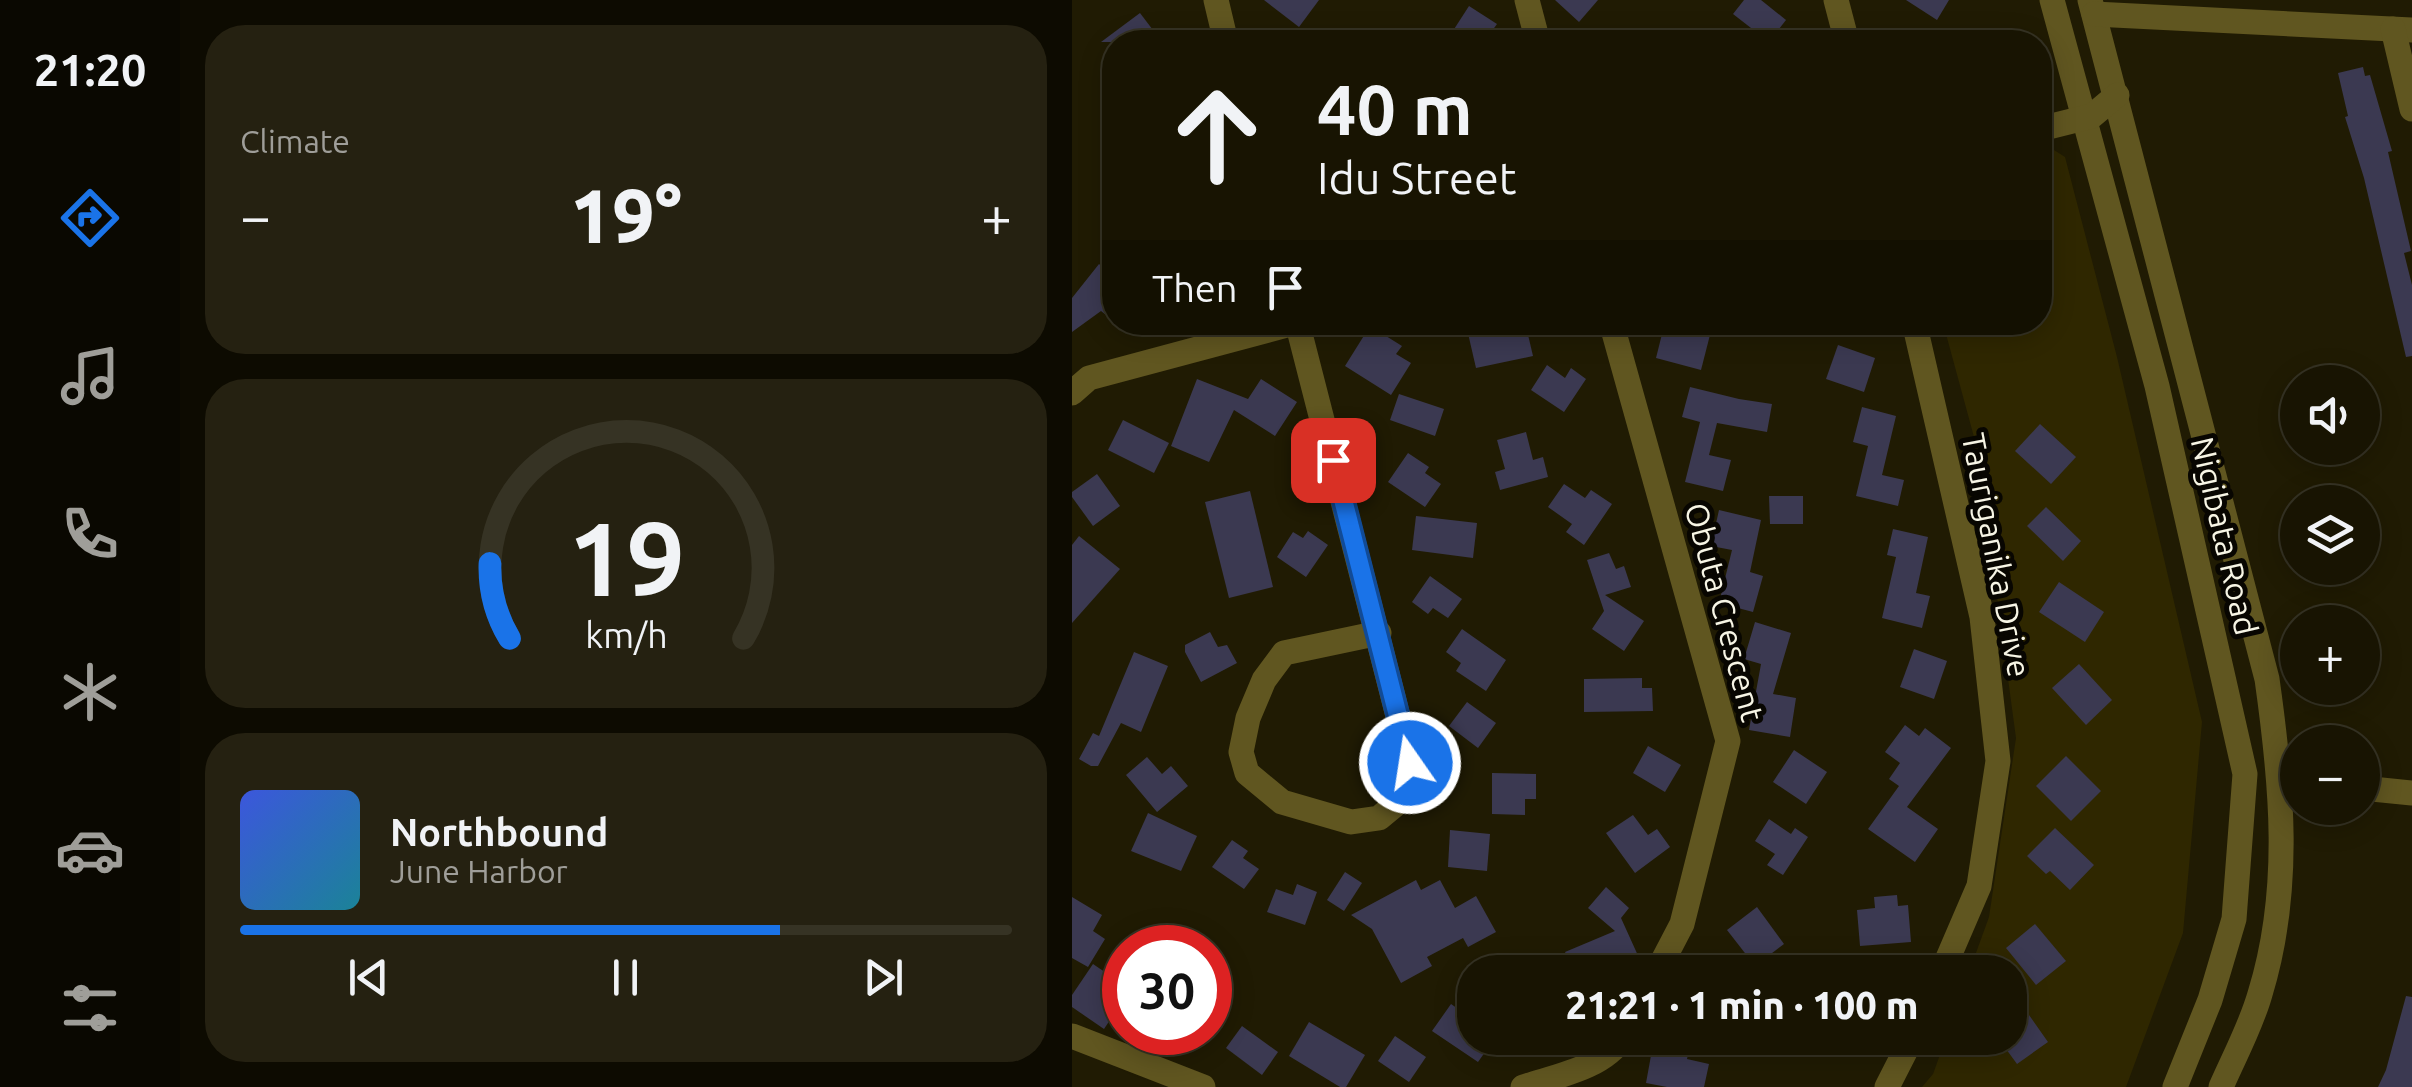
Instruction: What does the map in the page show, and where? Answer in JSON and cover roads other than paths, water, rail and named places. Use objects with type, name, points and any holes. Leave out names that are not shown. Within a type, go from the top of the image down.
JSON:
[{"type":"street","points":[[1216,0],[1223,30]]},
{"type":"street","points":[[1527,0],[1535,30]]},
{"type":"street","points":[[1836,0],[1844,30]]},
{"type":"street","name":"Nigibata Road","points":[[2052,0],[2158,386],[2246,774],[2234,919],[2210,1000],[2175,1087]]},
{"type":"street","points":[[2092,7],[2273,12],[2402,30],[2412,109]]},
{"type":"street","name":"Nigibata Road","points":[[2092,7],[2118,95],[2280,737]]},
{"type":"street","points":[[2052,125],[2092,116],[2118,95]]},
{"type":"street","points":[[1081,385],[1255,335]]},
{"type":"street","points":[[1300,335],[1379,633],[1410,763],[1402,799],[1379,818],[1351,822],[1282,802],[1247,773],[1241,752],[1248,718],[1264,680],[1284,653],[1379,633]]},
{"type":"street","name":"Obuta Crescent","points":[[1615,335],[1728,742],[1682,924],[1666,955]]},
{"type":"street","name":"Tauriganika Drive","points":[[1917,335],[1982,617],[1998,761],[1978,886],[1949,955]]},
{"type":"street","points":[[2380,789],[2412,792]]},
{"type":"street","name":"Nigibata Road","points":[[2221,1087],[2260,994],[2282,889],[2286,825]]},
{"type":"street","points":[[1072,1036],[1202,1087]]},
{"type":"street","points":[[1524,1087],[1607,1055]]},
{"type":"street","points":[[1887,1087],[1903,1055]]}]
